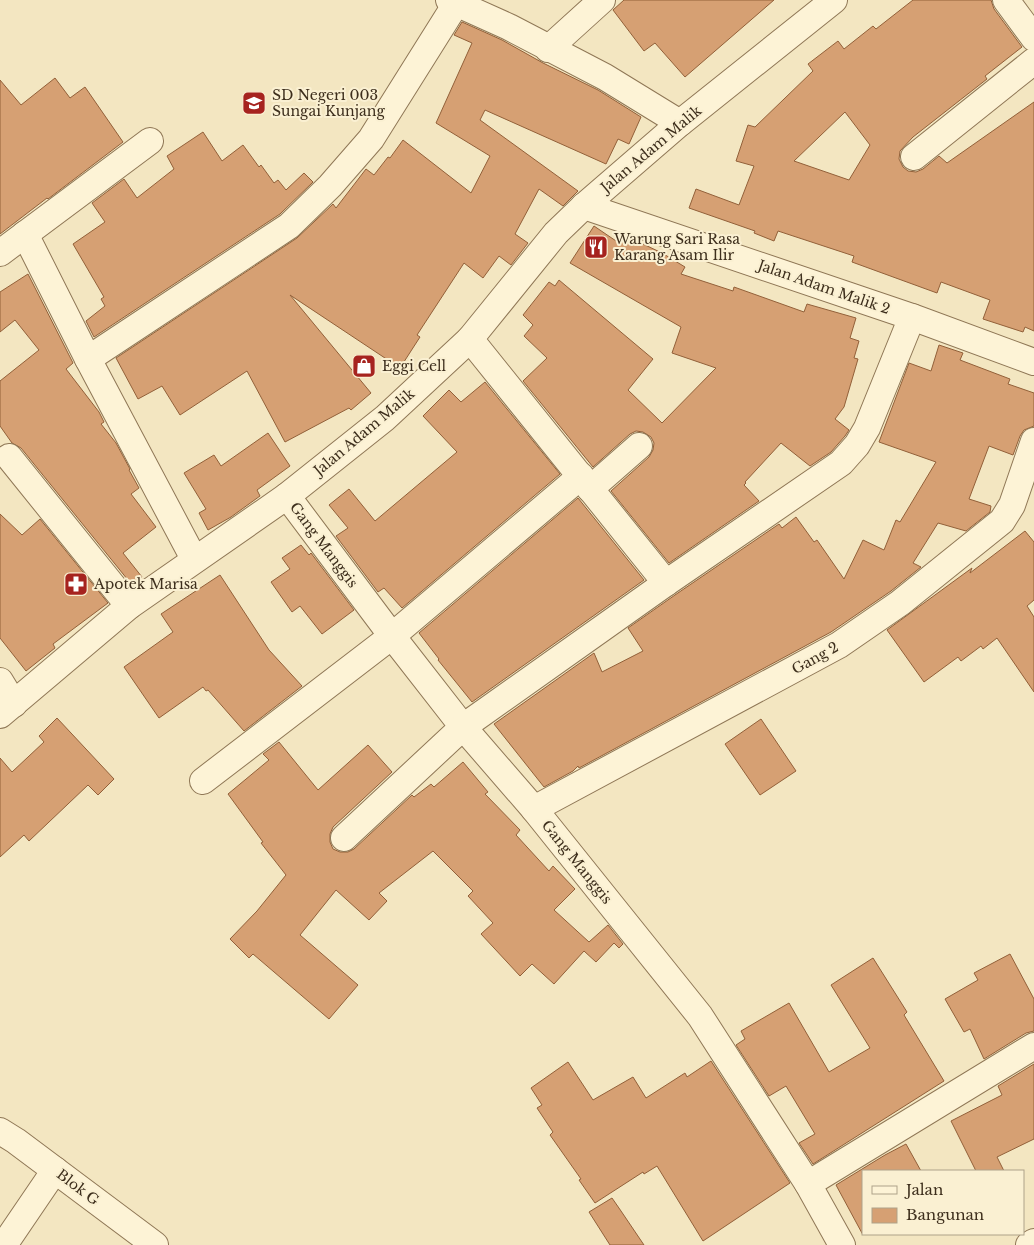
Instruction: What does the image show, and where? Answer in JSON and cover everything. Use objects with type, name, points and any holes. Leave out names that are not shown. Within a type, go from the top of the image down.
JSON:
[{"type":"street","points":[[548,49],[602,0]]},
{"type":"street","name":"Jalan Adam Malik","points":[[7,709],[129,606],[287,496],[385,418],[470,339],[556,233],[584,206],[680,123],[834,0]]},
{"type":"street","points":[[1006,0],[1034,38]]},
{"type":"street","points":[[88,359],[289,226],[310,206],[371,139],[453,1],[605,77],[680,123]]},
{"type":"street","points":[[914,157],[1034,61]]},
{"type":"street","points":[[0,252],[150,141]]},
{"type":"street","name":"Jalan Adam Malik 2","points":[[584,206],[912,317],[1034,362]]},
{"type":"street","points":[[25,234],[88,359],[194,559]]},
{"type":"street","points":[[344,838],[464,727],[666,583],[841,463],[857,445],[867,428],[912,317]]},
{"type":"street","points":[[470,339],[666,583]]},
{"type":"street","name":"Gang 2","points":[[534,809],[840,645],[900,603],[1002,521],[1012,505],[1034,441]]},
{"type":"street","points":[[203,781],[392,636],[586,483],[639,446]]},
{"type":"street","points":[[9,457],[129,606]]},
{"type":"street","name":"Gang Manggis","points":[[287,496],[392,636],[464,727],[534,809],[700,1016],[808,1184],[842,1245]]},
{"type":"street","points":[[0,681],[7,709]]},
{"type":"street","points":[[808,1184],[1034,1046]]},
{"type":"street","name":"Blok G","points":[[0,1131],[155,1245]]},
{"type":"street","points":[[4,1245],[55,1170]]},
{"type":"street","points":[[1028,1245],[1034,1242]]},
{"type":"building","points":[[624,0],[774,0],[685,77],[655,43],[644,51],[613,10]]},
{"type":"building","points":[[913,0],[991,0],[994,9],[1022,47],[985,76],[987,79],[913,137],[900,151],[899,159],[903,167],[908,171],[916,172],[923,169],[939,156],[947,163],[1034,102],[1034,331],[1025,327],[1023,332],[983,319],[990,300],[941,282],[937,293],[852,262],[854,256],[778,231],[774,241],[754,233],[755,231],[689,208],[696,189],[739,205],[754,166],[736,161],[748,125],[755,127],[813,71],[808,64],[838,41],[844,49],[873,26],[876,29]],"holes":[[[845,112],[870,145],[849,180],[794,161]]]},
{"type":"building","points":[[462,22],[502,40],[598,90],[641,117],[629,144],[618,139],[606,164],[485,110],[480,120],[578,191],[563,206],[539,189],[515,234],[528,243],[511,265],[499,256],[483,278],[464,263],[417,335],[420,337],[400,368],[290,295],[371,393],[351,410],[349,408],[285,442],[247,371],[180,415],[162,386],[138,399],[116,358],[297,238],[333,204],[336,208],[366,169],[374,175],[403,140],[471,193],[490,156],[436,123],[472,43],[454,35]]},
{"type":"building","points":[[55,78],[70,98],[85,87],[123,142],[0,234],[0,80],[21,105]]},
{"type":"building","points":[[203,132],[222,161],[243,145],[259,167],[261,165],[274,183],[278,180],[286,190],[304,173],[313,182],[280,214],[94,337],[86,321],[105,306],[101,299],[104,297],[73,244],[105,222],[92,203],[124,179],[137,198],[174,169],[167,156]]},
{"type":"building","points":[[594,226],[619,243],[624,235],[662,253],[685,267],[681,274],[733,291],[734,287],[804,312],[807,304],[856,318],[850,338],[859,341],[854,358],[858,359],[844,407],[835,419],[849,430],[845,436],[831,452],[810,466],[781,443],[745,482],[744,485],[759,501],[669,563],[611,491],[649,457],[654,443],[651,437],[643,432],[636,431],[630,434],[593,467],[523,381],[547,358],[524,336],[533,325],[523,315],[549,282],[555,286],[559,280],[653,359],[628,390],[662,423],[716,368],[672,353],[681,327],[570,263]]},
{"type":"building","points":[[28,274],[73,363],[66,369],[99,412],[104,422],[101,424],[116,443],[139,488],[131,494],[156,527],[123,553],[142,577],[132,585],[21,448],[12,443],[0,426],[0,381],[39,350],[15,320],[0,332],[0,292]]},
{"type":"building","points":[[939,345],[963,353],[960,360],[1010,379],[1008,384],[1034,393],[1034,426],[1024,430],[1013,455],[989,446],[969,499],[991,506],[990,512],[966,531],[938,523],[913,563],[921,567],[891,591],[831,632],[579,768],[578,766],[573,771],[544,787],[494,724],[594,653],[602,672],[643,651],[628,628],[675,595],[779,524],[782,528],[796,517],[814,542],[817,540],[844,579],[863,540],[884,550],[896,520],[900,522],[936,462],[879,442],[909,363],[931,371]]},
{"type":"building","points":[[485,382],[560,474],[402,608],[384,588],[378,592],[336,536],[348,528],[329,505],[349,489],[375,521],[457,452],[423,416],[449,390],[461,402]]},
{"type":"building","points":[[268,433],[290,466],[257,490],[260,496],[231,517],[208,530],[199,513],[206,509],[184,473],[214,455],[221,466]]},
{"type":"building","points":[[578,498],[644,580],[472,702],[419,633]]},
{"type":"building","points":[[0,514],[22,535],[40,519],[108,603],[53,644],[55,648],[26,671],[0,638]]},
{"type":"building","points":[[1025,531],[1034,542],[1034,600],[1027,606],[1034,617],[1034,692],[997,638],[983,649],[981,646],[961,661],[958,657],[924,682],[887,630],[972,568],[970,573]]},
{"type":"building","points":[[301,545],[309,555],[311,553],[354,610],[322,634],[300,606],[292,612],[271,582],[290,569],[282,558]]},
{"type":"building","points":[[220,575],[269,650],[302,686],[244,731],[208,690],[206,691],[203,687],[159,718],[124,667],[173,632],[161,614]]},
{"type":"building","points":[[57,718],[114,779],[98,795],[88,785],[29,841],[24,835],[0,857],[0,758],[12,772],[44,742],[39,736]]},
{"type":"building","points":[[761,719],[796,771],[760,795],[725,744]]},
{"type":"building","points":[[279,742],[318,790],[368,745],[392,772],[333,827],[330,834],[330,842],[333,849],[340,852],[348,852],[354,849],[412,795],[414,797],[431,784],[434,787],[463,762],[488,792],[485,794],[520,830],[516,835],[549,871],[553,866],[575,889],[554,910],[589,942],[608,925],[623,944],[619,948],[614,943],[596,962],[584,951],[554,984],[532,964],[520,976],[481,934],[493,923],[468,896],[473,891],[433,851],[379,893],[387,901],[369,920],[336,890],[300,935],[358,985],[329,1019],[253,954],[249,958],[230,939],[257,911],[286,875],[261,843],[263,842],[228,794],[269,760],[263,754]]},
{"type":"building","points":[[1010,954],[1034,999],[1034,1031],[1026,1033],[984,1059],[970,1029],[964,1032],[945,999],[978,980],[974,973]]},
{"type":"building","points":[[873,958],[907,1012],[904,1015],[944,1081],[813,1164],[799,1143],[815,1134],[786,1086],[769,1096],[736,1045],[745,1039],[741,1031],[789,1003],[829,1072],[870,1048],[831,985]]},
{"type":"building","points":[[711,1061],[790,1183],[703,1241],[657,1166],[644,1174],[643,1172],[595,1203],[579,1180],[581,1179],[550,1135],[553,1132],[537,1108],[542,1105],[531,1088],[568,1062],[593,1100],[633,1077],[646,1098],[685,1073],[687,1077]]},
{"type":"building","points":[[1034,1064],[1034,1139],[997,1157],[1004,1170],[976,1170],[951,1121],[1002,1095],[998,1086]]},
{"type":"building","points":[[906,1144],[920,1170],[862,1170],[862,1233],[836,1185]]},
{"type":"building","points":[[612,1198],[644,1245],[610,1245],[589,1212]]},
{"type":"place","name":"SD Negeri 003 Sungai Kunjang","points":[[254,103]]},
{"type":"place","name":"Warung Sari Rasa Karang Asam Ilir","points":[[596,247]]},
{"type":"place","name":"Eggi Cell","points":[[364,366]]},
{"type":"place","name":"Apotek Marisa","points":[[76,584]]}]
